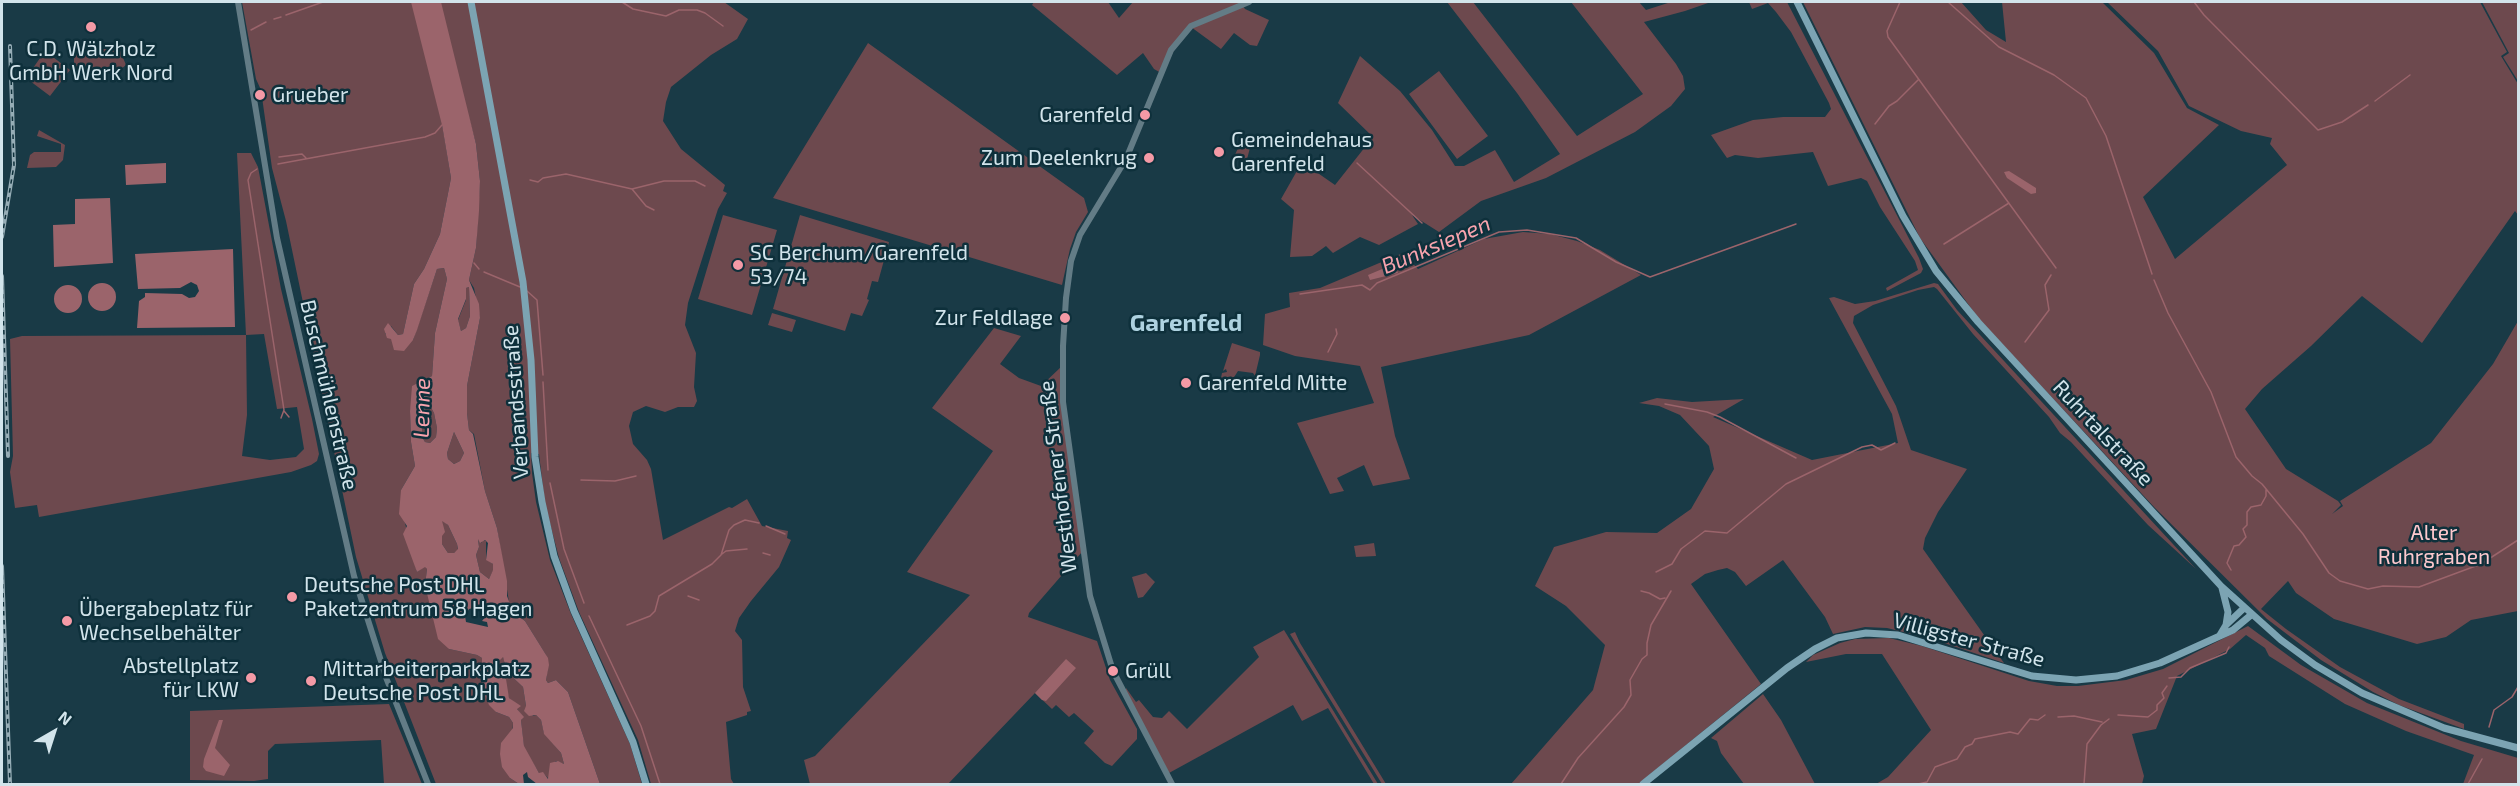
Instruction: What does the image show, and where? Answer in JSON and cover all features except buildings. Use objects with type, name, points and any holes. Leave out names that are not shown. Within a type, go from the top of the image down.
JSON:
[{"type":"main road","name":"Verbandsstraße","points":[[471,2],[523,282],[537,473],[554,556],[574,611],[633,742],[646,784]]},
{"type":"main road","name":"Ruhrtalstraße","points":[[1797,2],[1903,216],[1936,271],[1989,335],[2221,586],[2251,615],[2315,665],[2362,693],[2444,728],[2518,748]]},
{"type":"main road","points":[[2221,586],[2227,603],[2226,625]]},
{"type":"main road","points":[[2220,635],[2226,625],[2244,608]]},
{"type":"main road","name":"Villigster Straße","points":[[1643,784],[1787,668],[1815,649],[1837,638],[1866,633],[1898,635],[2025,674],[2061,681],[2096,679],[2131,673],[2180,655],[2239,626],[2251,615]]},
{"type":"street","name":"Buschmühlenstraße","points":[[238,2],[277,238],[354,576],[380,660],[428,784]]},
{"type":"street","name":"Westhofener Straße","points":[[1172,784],[1113,671],[1089,596],[1063,402],[1066,298],[1071,261],[1080,235],[1126,159],[1171,50],[1191,26],[1249,2]]},
{"type":"green space","points":[[242,2],[724,2],[748,19],[737,39],[711,55],[671,87],[663,121],[681,149],[725,185],[723,191],[727,193],[718,209],[688,303],[685,325],[696,353],[694,387],[697,401],[694,407],[678,407],[665,412],[646,406],[633,412],[629,426],[633,444],[647,460],[651,469],[663,540],[747,499],[762,526],[788,531],[787,538],[791,540],[779,567],[739,618],[735,631],[742,640],[743,687],[751,711],[747,712],[747,715],[726,722],[731,779],[734,784],[651,784],[638,740],[579,612],[559,558],[545,504],[539,454],[531,453],[532,473],[536,502],[550,560],[571,614],[630,744],[642,784],[600,784],[568,692],[556,680],[548,683],[546,655],[525,621],[510,608],[497,528],[485,491],[474,434],[469,430],[467,413],[467,386],[480,318],[474,288],[469,280],[476,248],[480,181],[476,144],[469,118],[442,124],[451,178],[440,234],[424,269],[414,284],[403,334],[398,335],[391,326],[385,334],[413,340],[437,269],[444,268],[447,279],[435,333],[432,376],[418,383],[410,411],[411,442],[415,466],[401,490],[404,519],[417,572],[425,566],[427,569],[425,585],[449,649],[482,658],[483,672],[496,712],[509,717],[513,723],[510,778],[519,784],[436,784],[385,653],[356,557],[286,221],[272,168],[261,90],[256,79]]},
{"type":"green space","points":[[1034,2],[1108,2],[1119,18],[1133,2],[1240,2],[1245,9],[1269,20],[1257,46],[1250,45],[1234,33],[1221,49],[1191,27],[1184,33],[1161,73],[1154,69],[1143,53],[1117,75],[1032,5]]},
{"type":"green space","points":[[1447,2],[1473,2],[1577,136],[1643,94],[1571,2],[1639,2],[1646,10],[1671,2],[1711,2],[1644,22],[1676,64],[1683,76],[1685,89],[1671,106],[1635,132],[1546,178],[1481,201],[1439,232],[1412,215],[1418,224],[1379,245],[1360,237],[1333,253],[1326,246],[1312,256],[1290,257],[1294,210],[1281,199],[1302,162],[1335,185],[1373,137],[1338,103],[1360,56],[1400,91],[1432,130],[1455,166],[1464,166],[1495,150],[1514,182],[1560,154],[1517,93]]},
{"type":"green space","points":[[1749,2],[1787,2],[1919,258],[1923,269],[1921,273],[1887,291],[1886,288],[1918,270],[1915,261],[1880,207],[1867,181],[1861,178],[1828,186],[1813,152],[1758,158],[1735,155],[1727,158],[1711,135],[1753,120],[1825,117],[1831,109],[1791,32],[1776,12],[1768,3],[1752,9]]},
{"type":"green space","points":[[1803,2],[1961,2],[1986,30],[2006,42],[2002,2],[2102,2],[2154,53],[2187,108],[2219,125],[2143,197],[2175,259],[2287,165],[2270,144],[2272,138],[2241,131],[2189,106],[2158,51],[2107,2],[2480,2],[2507,52],[2501,56],[2518,84],[2518,215],[2515,211],[2422,343],[2362,296],[2311,346],[2262,389],[2245,409],[2286,469],[2338,501],[2341,505],[2332,514],[2343,506],[2340,501],[2431,443],[2493,364],[2518,321],[2518,611],[2471,620],[2446,637],[2417,644],[2334,619],[2296,593],[2288,581],[2261,609],[2340,667],[2399,699],[2464,724],[2464,729],[2399,705],[2373,692],[2321,660],[2267,619],[2155,508],[1979,319],[1920,238]]},
{"type":"green space","points":[[2482,2],[2518,2],[2518,81],[2503,57],[2509,53]]},
{"type":"green space","points":[[868,43],[1084,198],[1088,212],[1076,232],[1062,285],[773,198]]},
{"type":"green space","points":[[119,48],[126,65],[120,70],[74,79],[74,50]]},
{"type":"green space","points":[[45,51],[70,70],[50,96],[26,78]]},
{"type":"green space","points":[[1439,71],[1488,136],[1457,159],[1409,94]]},
{"type":"green space","points":[[39,130],[65,145],[63,160],[56,167],[27,168],[30,155],[34,152],[61,152],[61,144],[37,136]]},
{"type":"green space","points":[[1243,137],[1251,144],[1246,163],[1234,157]]},
{"type":"green space","points":[[237,153],[251,153],[258,167],[281,289],[312,419],[319,454],[317,461],[291,472],[39,517],[37,505],[15,508],[10,472],[13,456],[10,339],[22,336],[246,335]],"holes":[[[264,334],[277,409],[297,407],[304,449],[296,457],[270,460],[242,456],[247,415],[246,335]]]},
{"type":"green space","name":"SC Berchum/Garenfeld 53/74","points":[[723,215],[777,230],[752,315],[698,299]]},
{"type":"green space","points":[[800,215],[889,242],[878,282],[872,281],[867,299],[869,300],[862,316],[851,313],[845,331],[773,309]]},
{"type":"green space","points":[[1523,232],[1550,234],[1577,241],[1600,250],[1641,275],[1529,335],[1381,367],[1395,436],[1410,479],[1373,486],[1364,465],[1337,478],[1344,491],[1330,494],[1297,423],[1374,403],[1360,366],[1295,356],[1263,345],[1265,314],[1290,307],[1289,293],[1320,288],[1403,253],[1418,269],[1484,239]]},
{"type":"green space","points":[[1934,283],[1938,284],[1957,310],[2196,569],[2148,525],[2060,433],[2049,417],[1973,334],[1937,289],[1934,287],[1918,290],[1873,305],[1854,316],[1853,323],[1896,406],[1911,450],[1967,469],[1938,512],[1925,538],[1923,549],[2004,663],[1932,639],[1887,628],[1865,627],[1833,634],[1825,617],[1783,560],[1746,586],[1735,572],[1727,568],[1718,570],[1705,574],[1691,584],[1761,684],[1638,784],[1511,784],[1593,690],[1605,645],[1566,606],[1535,586],[1554,547],[1606,532],[1657,533],[1691,509],[1714,469],[1709,446],[1680,415],[1659,406],[1639,403],[1657,398],[1692,402],[1744,399],[1713,417],[1812,460],[1898,443],[1892,414],[1829,298],[1834,297],[1855,304],[1875,301]]},
{"type":"green space","points":[[469,287],[470,316],[466,328],[461,331],[458,320],[466,300],[466,288]]},
{"type":"green space","points":[[772,313],[796,320],[792,332],[768,325]]},
{"type":"green space","points":[[994,328],[1021,336],[1000,364],[1019,378],[1041,386],[1062,366],[1063,402],[1082,552],[1028,617],[1097,641],[1110,680],[1137,729],[1137,739],[1112,766],[1105,763],[1084,743],[1094,731],[1074,713],[1069,717],[1056,705],[1052,709],[1035,693],[948,784],[810,784],[804,760],[815,756],[970,595],[907,572],[993,451],[932,408]]},
{"type":"green space","points":[[1232,343],[1260,352],[1260,355],[1255,376],[1253,373],[1238,371],[1229,385],[1221,378],[1222,373],[1227,372],[1226,369],[1223,371]]},
{"type":"green space","points":[[428,402],[434,413],[437,428],[436,437],[430,443],[425,442],[422,437],[422,421]]},
{"type":"green space","points":[[454,432],[464,453],[460,461],[454,464],[448,459],[447,453]]},
{"type":"green space","points":[[442,520],[448,525],[457,544],[458,550],[454,553],[448,553],[442,544]]},
{"type":"green space","points":[[478,538],[481,543],[483,540],[486,541],[486,559],[493,564],[493,571],[489,579],[480,572],[476,555],[479,547]]},
{"type":"green space","points":[[1374,543],[1376,556],[1356,557],[1354,546]]},
{"type":"green space","points":[[1146,573],[1155,582],[1143,597],[1138,598],[1132,577]]},
{"type":"green space","points":[[2248,626],[2301,665],[2367,703],[2461,741],[2518,758],[2518,784],[2463,784],[2474,755],[2406,731],[2345,704],[2269,656],[2265,648],[2246,635],[2230,649],[2177,676],[2156,729],[2132,734],[2144,776],[2142,784],[1876,784],[1888,777],[1931,730],[1882,654],[1846,654],[1806,662],[1813,655],[1840,643],[1855,639],[1889,638],[1922,646],[2029,681],[2057,686],[2078,686],[2126,680],[2163,669]]},
{"type":"green space","points":[[1284,630],[1378,784],[1374,784],[1328,708],[1302,721],[1293,705],[1169,773],[1126,692],[1126,688],[1136,702],[1139,700],[1153,717],[1162,718],[1169,711],[1187,729],[1259,657],[1253,647]]},
{"type":"green space","points":[[1295,632],[1386,784],[1382,784],[1290,634]]},
{"type":"green space","points":[[503,656],[507,672],[523,687],[526,706],[533,716],[536,715],[541,720],[544,733],[561,753],[564,764],[556,761],[554,763],[549,779],[543,773],[539,773],[524,748],[521,720],[523,717],[516,704],[509,698],[506,679],[495,665]]},
{"type":"green space","points":[[1763,694],[1781,720],[1815,784],[1744,784],[1721,753],[1717,741],[1711,738]]},
{"type":"green space","points":[[389,704],[422,784],[384,784],[381,740],[275,744],[268,751],[268,779],[254,781],[190,780],[190,711]]},
{"type":"water","name":"Lenne","points":[[411,2],[441,2],[476,144],[480,181],[479,211],[476,248],[469,280],[479,304],[480,318],[467,386],[467,413],[469,430],[473,434],[485,491],[497,528],[507,581],[507,596],[513,612],[525,621],[548,658],[546,680],[548,683],[556,680],[568,692],[600,784],[537,784],[528,777],[527,772],[523,775],[524,784],[519,784],[510,778],[502,767],[500,754],[501,743],[513,728],[513,723],[509,717],[496,712],[489,705],[482,687],[482,658],[449,649],[438,639],[425,585],[427,569],[425,567],[417,572],[403,534],[407,526],[399,514],[401,490],[415,466],[411,442],[412,386],[432,376],[435,333],[447,279],[444,268],[437,269],[413,340],[404,351],[394,350],[391,339],[387,338],[384,329],[388,323],[398,335],[403,334],[414,284],[424,269],[440,234],[451,178],[442,125]],"holes":[[[469,287],[470,316],[466,328],[461,331],[458,319],[466,299],[466,288]],[[428,402],[434,413],[436,437],[430,443],[425,442],[422,437],[422,421]],[[454,432],[464,453],[460,461],[454,464],[448,459],[447,453]],[[442,521],[448,525],[457,544],[458,549],[454,553],[448,553],[442,544],[442,536],[445,532]],[[478,539],[480,543],[485,540],[488,543],[486,560],[493,564],[489,579],[480,572],[476,555],[479,547]],[[484,606],[487,615],[482,621],[487,622],[488,627],[466,622],[465,616],[469,609],[478,607],[482,614]],[[503,657],[507,672],[523,687],[526,706],[524,711],[529,716],[536,715],[541,720],[544,734],[561,753],[564,764],[558,761],[550,763],[548,779],[543,772],[539,773],[524,746],[521,720],[524,717],[517,709],[521,706],[509,698],[506,679],[495,665],[496,661],[498,662]]]},
{"type":"water","points":[[166,163],[166,183],[126,185],[125,165]]},
{"type":"water","points":[[2009,171],[2036,188],[2036,193],[2031,194],[2007,178],[2004,172]]},
{"type":"water","points":[[110,198],[113,263],[54,267],[53,225],[75,224],[75,199]]},
{"type":"water","points":[[233,249],[235,327],[137,328],[139,301],[145,297],[145,293],[182,294],[189,298],[195,297],[199,291],[197,285],[191,282],[180,288],[138,289],[135,254]]},
{"type":"water","points":[[1394,264],[1398,273],[1370,280],[1368,275]]},
{"type":"water","points":[[102,283],[112,287],[116,297],[112,307],[102,311],[92,307],[88,297],[92,287]]},
{"type":"water","points":[[68,285],[78,289],[82,299],[78,309],[68,313],[58,309],[54,299],[58,289]]},
{"type":"water","points":[[1066,659],[1076,668],[1046,701],[1042,700],[1035,693]]},
{"type":"water","points":[[219,720],[223,720],[215,748],[230,765],[224,776],[206,771],[203,767]]},
{"type":"waterway","points":[[286,15],[323,2]]},
{"type":"waterway","points":[[622,2],[633,9],[666,16],[679,10],[697,10],[723,26]]},
{"type":"waterway","points":[[1900,2],[1887,31],[1888,37],[2056,268]]},
{"type":"waterway","name":"Alter Ruhrgraben","points":[[1948,2],[1999,47],[2054,75],[2086,98],[2106,136],[2152,274]]},
{"type":"waterway","points":[[2194,2],[2204,15],[2318,130],[2342,122],[2368,105]]},
{"type":"waterway","points":[[274,19],[281,17]]},
{"type":"waterway","points":[[251,30],[266,22]]},
{"type":"waterway","points":[[2375,101],[2410,75]]},
{"type":"waterway","points":[[1875,124],[1889,106],[1918,80]]},
{"type":"waterway","points":[[278,164],[425,137],[435,133],[442,125]]},
{"type":"waterway","points":[[279,157],[302,154],[306,158]]},
{"type":"waterway","points":[[1357,163],[1422,223]]},
{"type":"waterway","points":[[257,169],[251,173],[248,180],[284,410],[281,418]]},
{"type":"waterway","points":[[530,180],[538,182],[543,178],[566,174],[632,189],[664,181],[695,181],[705,186]]},
{"type":"waterway","points":[[632,189],[646,206],[654,210]]},
{"type":"waterway","points":[[1944,244],[2009,203]]},
{"type":"waterway","name":"Bunksiepen","points":[[1300,294],[1362,285],[1370,290],[1377,283],[1499,232],[1527,230],[1576,238],[1616,262],[1650,277],[1796,224]]},
{"type":"waterway","points":[[474,263],[479,269]]},
{"type":"waterway","points":[[484,272],[520,287]]},
{"type":"waterway","points":[[2025,342],[2049,310],[2045,285],[2051,275]]},
{"type":"waterway","name":"Alter Ruhrgraben","points":[[2154,280],[2168,313],[2211,392],[2236,457],[2262,484],[2303,534],[2329,573],[2340,581],[2368,589],[2383,586],[2419,587],[2481,564],[2518,540]]},
{"type":"waterway","points":[[527,291],[537,300],[543,375]]},
{"type":"waterway","points":[[1328,352],[1337,334],[1336,329]]},
{"type":"waterway","points":[[543,382],[548,470]]},
{"type":"waterway","points":[[1665,404],[1707,412],[1720,417],[1796,458]]},
{"type":"waterway","points":[[284,411],[289,417]]},
{"type":"waterway","points":[[1656,572],[1672,564],[1681,549],[1705,531],[1727,533],[1786,484],[1862,447],[1872,445],[1881,450],[1895,443]]},
{"type":"waterway","points":[[581,480],[615,481],[636,476]]},
{"type":"waterway","points":[[550,483],[564,549],[584,603]]},
{"type":"waterway","points":[[2231,570],[2227,563],[2234,546],[2239,545],[2246,537],[2243,529],[2247,525],[2247,512],[2251,507],[2261,505],[2266,496],[2266,490]]},
{"type":"waterway","points":[[627,625],[650,616],[655,611],[659,596],[712,564],[721,555],[729,530],[734,525],[745,520],[759,523]]},
{"type":"waterway","points":[[766,526],[785,534]]},
{"type":"waterway","points":[[722,554],[726,551],[747,549]]},
{"type":"waterway","points":[[763,553],[770,555]]},
{"type":"waterway","points":[[1641,591],[1660,599],[1665,598]]},
{"type":"waterway","points":[[1561,784],[1578,758],[1624,707],[1631,695],[1630,680],[1642,659],[1647,655],[1651,625],[1671,591]]},
{"type":"waterway","points":[[688,596],[699,600]]},
{"type":"waterway","points":[[589,616],[641,726],[660,784]]},
{"type":"waterway","points":[[2169,678],[2181,677],[2190,668],[2226,653],[2229,647]]},
{"type":"waterway","points":[[2118,715],[2148,717],[2157,710],[2157,705],[2164,698],[2162,693],[2167,686]]},
{"type":"waterway","points":[[2489,727],[2494,710],[2512,697],[2518,687]]},
{"type":"waterway","points":[[1918,784],[1927,782],[1935,767],[1957,759],[1965,747],[1972,744],[1975,739],[2010,732],[2018,734],[2030,719],[2038,720],[2045,715]]},
{"type":"waterway","points":[[2058,717],[2074,716],[2102,722]]},
{"type":"waterway","points":[[2084,784],[2087,744],[2101,725],[2109,719]]},
{"type":"waterway","points":[[2468,784],[2482,759]]},
{"type":"railway","points":[[2,237],[14,165],[10,46]]},
{"type":"railway","points":[[2,276],[8,456]]},
{"type":"railway","points":[[2,566],[10,784]]},
{"type":"place","name":"C.D. Wälzholz GmbH Werk Nord","points":[[91,27]]},
{"type":"place","name":"Grueber","points":[[260,95]]},
{"type":"place","name":"Garenfeld","points":[[1145,115]]},
{"type":"place","name":"Gemeindehaus Garenfeld","points":[[1219,152]]},
{"type":"place","name":"Zum Deelenkrug","points":[[1149,158]]},
{"type":"place","name":"SC Berchum/Garenfeld 53/74","points":[[738,265]]},
{"type":"place","name":"Zur Feldlage","points":[[1065,318]]},
{"type":"place","name":"Garenfeld Mitte","points":[[1186,383]]},
{"type":"place","name":"Deutsche Post DHL Paketzentrum 58 Hagen","points":[[292,597]]},
{"type":"place","name":"Übergabeplatz für Wechselbehälter","points":[[67,621]]},
{"type":"place","name":"Grüll","points":[[1113,671]]},
{"type":"place","name":"Abstellplatz für LKW","points":[[251,678]]},
{"type":"place","name":"Mittarbeiterparkplatz Deutsche Post DHL","points":[[311,681]]},
{"type":"district","name":"Garenfeld","points":[[1186,323]]}]
